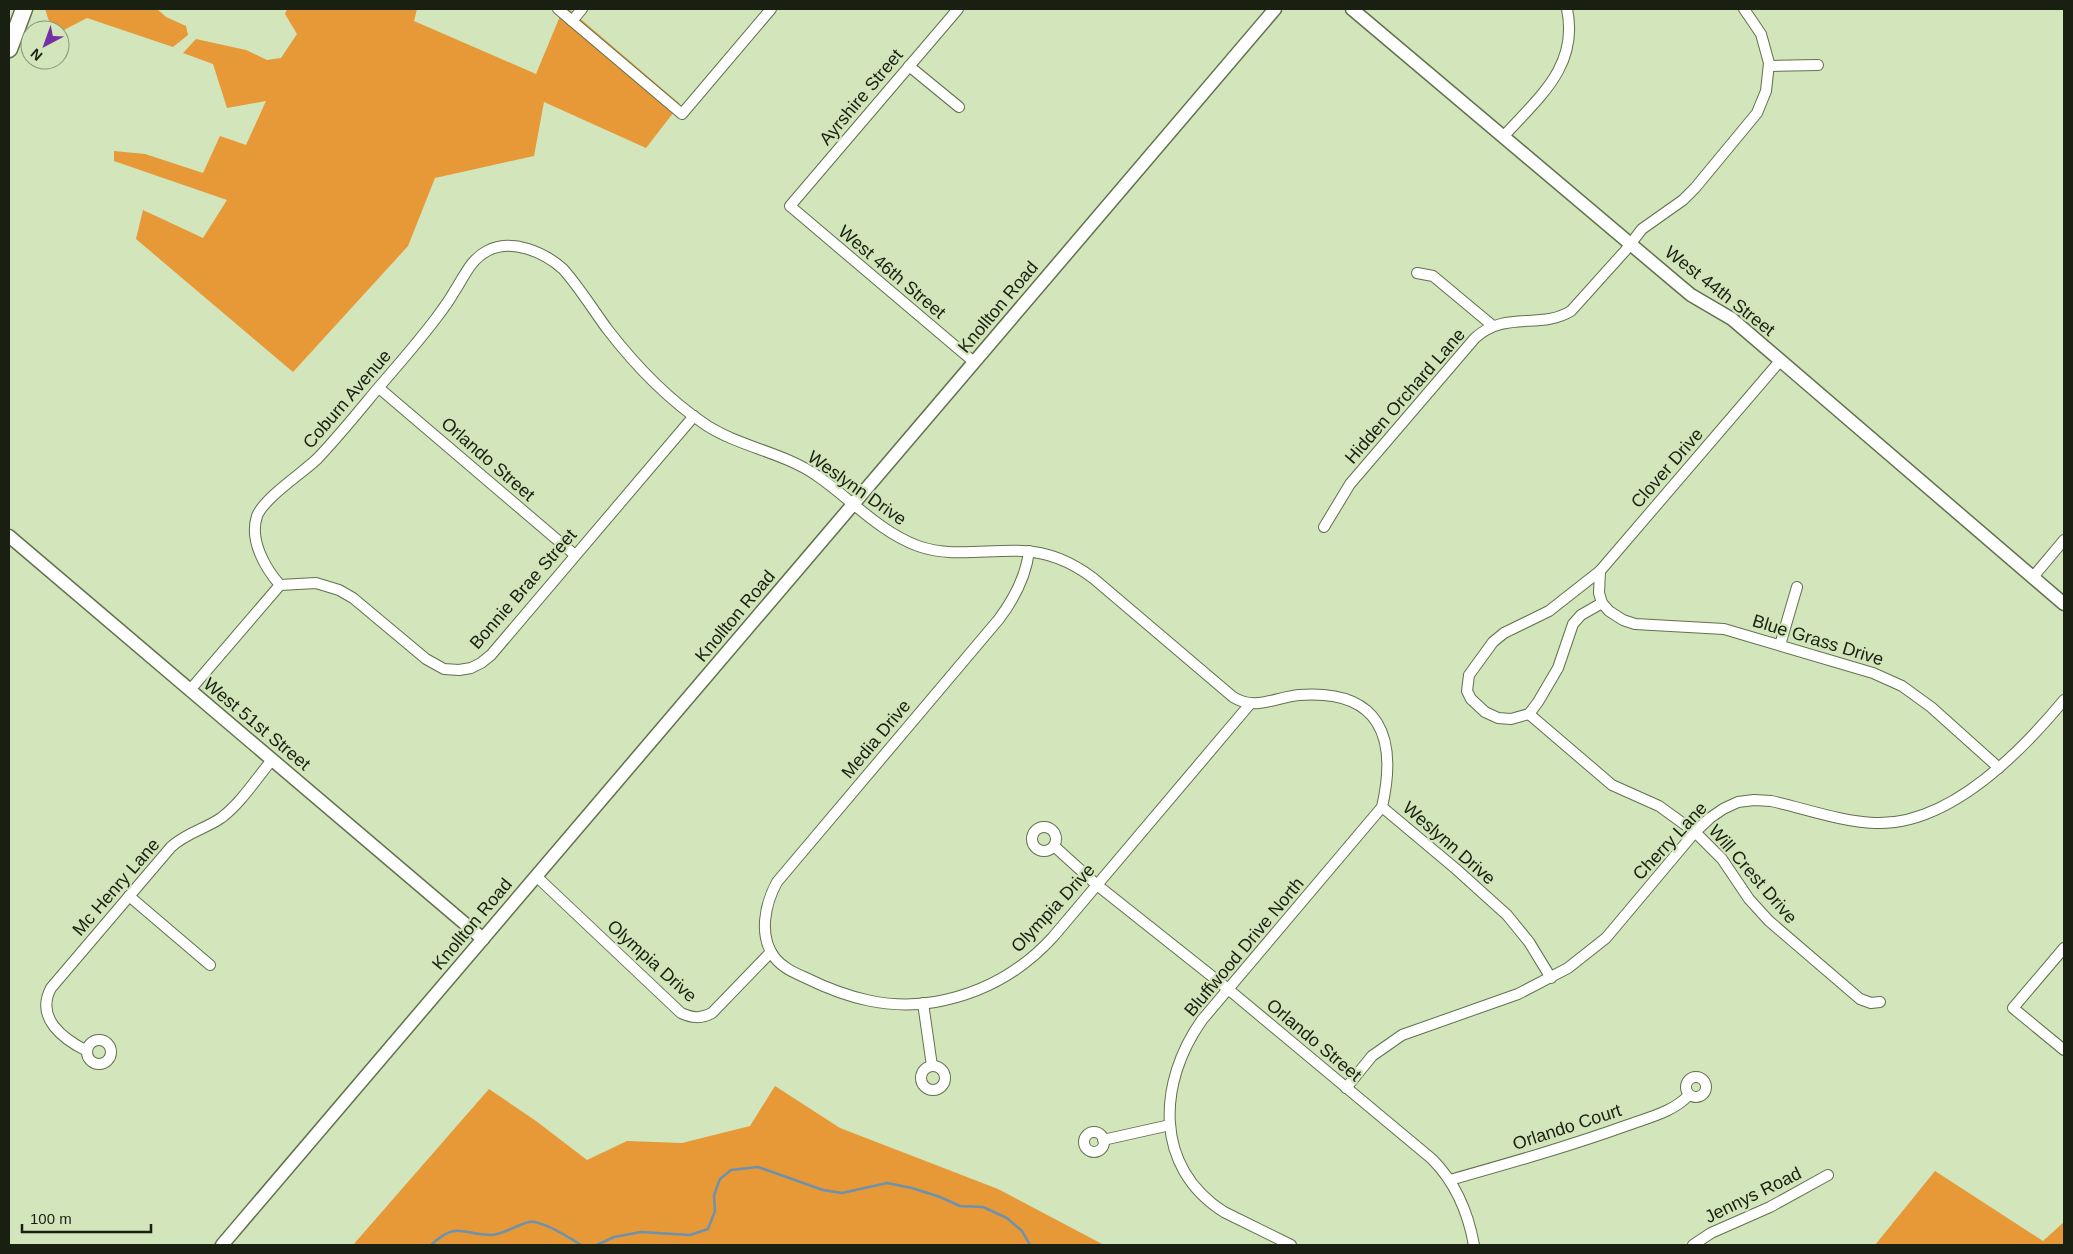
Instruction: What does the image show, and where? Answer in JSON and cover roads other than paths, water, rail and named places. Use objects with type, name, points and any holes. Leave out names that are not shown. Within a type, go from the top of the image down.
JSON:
[{"type":"main road","points":[[9,49],[24,9]]},
{"type":"street","points":[[558,9],[682,114],[771,9]]},
{"type":"street","points":[[572,21],[582,9]]},
{"type":"street","name":"Ayrshire Street","points":[[790,206],[958,9]]},
{"type":"street","name":"Knollton Road","points":[[222,1245],[1275,9]]},
{"type":"street","name":"West 44th Street","points":[[1352,9],[1685,290],[1727,316],[2064,604]]},
{"type":"street","points":[[1504,136],[1549,86],[1560,70],[1570,40],[1570,19],[1567,9]]},
{"type":"street","points":[[1744,9],[1761,34],[1768,54],[1769,66],[1818,66]]},
{"type":"street","points":[[909,66],[959,107]]},
{"type":"street","name":"Hidden Orchard Lane","points":[[1324,527],[1350,484],[1471,343],[1493,326],[1506,322],[1550,319],[1568,312],[1579,303],[1650,221],[1689,194],[1752,120],[1765,95],[1769,66]]},
{"type":"street","name":"West 46th Street","points":[[790,206],[974,362]]},
{"type":"street","name":"Coburn Avenue","points":[[280,585],[266,567],[260,552],[255,527],[259,512],[266,503],[324,451],[379,388],[436,318],[472,262],[489,250],[505,246]]},
{"type":"street","name":"Weslynn Drive","points":[[505,246],[532,250],[560,266],[620,345],[650,377],[694,416],[732,438],[802,467],[854,503],[886,530],[903,540],[925,548],[952,553],[1029,551],[1053,556],[1086,573],[1233,697],[1250,704],[1262,704],[1279,699],[1308,695],[1348,700],[1360,705],[1370,712],[1383,733],[1387,773],[1382,807],[1507,915],[1528,942],[1551,978]]},
{"type":"street","points":[[1417,273],[1433,276],[1493,326]]},
{"type":"street","name":"Clover Drive","points":[[1529,714],[1511,718],[1498,718],[1485,712],[1468,695],[1469,675],[1499,637],[1549,610],[1600,571],[1780,361]]},
{"type":"street","name":"Orlando Street","points":[[379,388],[575,555]]},
{"type":"street","name":"Bonnie Brae Street","points":[[280,585],[316,583],[340,590],[353,598],[432,664],[444,669],[459,670],[478,665],[488,658],[694,416]]},
{"type":"street","name":"West 51st Street","points":[[9,536],[483,939]]},
{"type":"street","points":[[2033,577],[2064,540]]},
{"type":"street","name":"Media Drive","points":[[771,952],[766,938],[766,912],[771,893],[781,875],[999,619],[1017,590],[1026,567],[1029,551]]},
{"type":"street","points":[[1529,714],[1558,668],[1573,624],[1582,615],[1602,603],[1599,593],[1600,571]]},
{"type":"street","points":[[190,690],[280,585]]},
{"type":"street","points":[[1780,645],[1797,587]]},
{"type":"street","name":"Blue Grass Drive","points":[[1602,603],[1618,617],[1635,624],[1707,627],[1738,633],[1873,673],[1902,686],[1930,707],[1999,768]]},
{"type":"street","name":"Cherry Lane","points":[[1346,1088],[1372,1056],[1402,1035],[1417,1028],[1502,1000],[1551,978],[1581,958],[1606,938],[1696,832],[1710,818],[1723,809],[1734,804],[1754,800],[1771,800],[1868,823],[1892,823],[1930,813],[1945,806],[1999,768],[2032,738],[2064,700]]},
{"type":"street","name":"Olympia Drive","points":[[536,876],[681,1013],[690,1017],[701,1017],[712,1013],[771,952],[778,962],[788,970],[846,996],[890,1004],[923,1003],[971,992],[1011,973],[1042,948],[1098,885],[1250,704]]},
{"type":"street","name":"Will Crest Drive","points":[[1529,714],[1612,785],[1659,806],[1696,832],[1722,859],[1749,898],[1769,922],[1860,998],[1871,1003],[1880,1002]]},
{"type":"street","name":"Mc Henry Lane","points":[[87,1051],[70,1041],[54,1028],[48,1018],[46,1010],[47,995],[53,984],[175,843],[225,814],[272,760]]},
{"type":"street","name":"Bluffwood Drive North","points":[[1291,1245],[1238,1220],[1208,1200],[1196,1188],[1182,1167],[1173,1144],[1169,1108],[1171,1092],[1182,1056],[1198,1026],[1382,807]]},
{"type":"street","name":"Orlando Street","points":[[1054,846],[1098,885],[1228,989],[1429,1156],[1450,1180],[1458,1193],[1474,1245]]},
{"type":"street","points":[[129,896],[210,965]]},
{"type":"street","points":[[2064,948],[2013,1008],[2064,1050]]},
{"type":"street","points":[[923,1003],[932,1066]]},
{"type":"street","name":"Orlando Court","points":[[1450,1180],[1602,1134],[1668,1110],[1689,1095]]},
{"type":"street","points":[[1103,1140],[1170,1125]]},
{"type":"street","name":"Jennys Road","points":[[1693,1245],[1711,1232],[1770,1207],[1828,1175]]},
{"type":"waterway","points":[[597,1245],[614,1237],[641,1232],[690,1235],[708,1229],[715,1211],[714,1195],[720,1179],[731,1170],[758,1167],[823,1190],[842,1193],[887,1183],[912,1188],[960,1206],[983,1207],[1007,1218],[1022,1231],[1030,1245]]},
{"type":"waterway","points":[[431,1245],[440,1237],[454,1231],[492,1235],[529,1222],[535,1222],[548,1227],[581,1245]]}]
